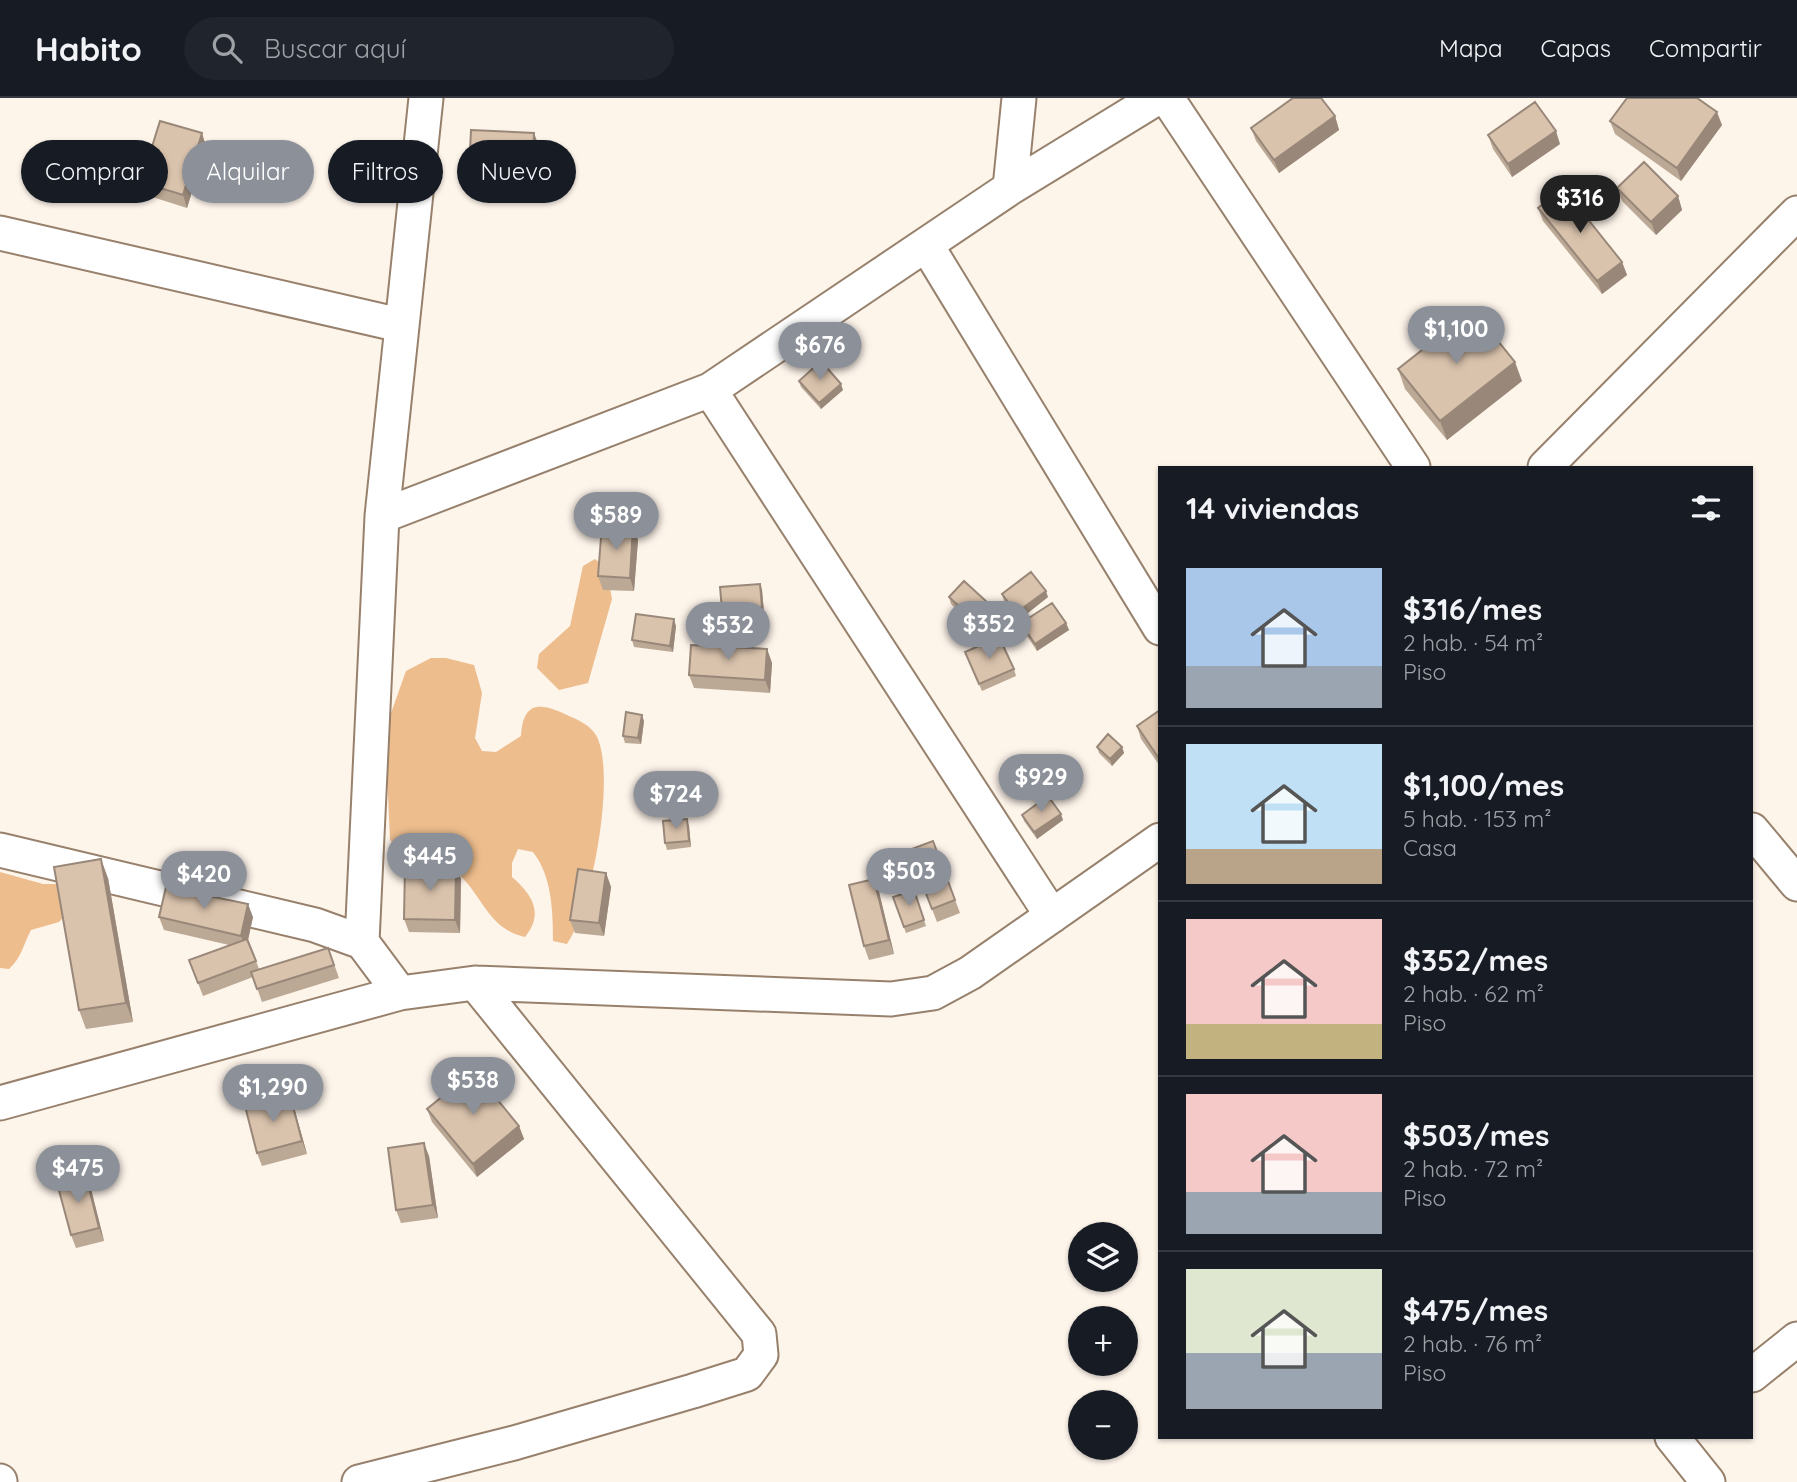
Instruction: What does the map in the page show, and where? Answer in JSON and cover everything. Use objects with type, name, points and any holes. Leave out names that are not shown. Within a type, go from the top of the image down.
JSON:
[{"type":"street","points":[[362,942],[382,516],[426,98]]},
{"type":"street","points":[[1010,188],[1019,98]]},
{"type":"street","points":[[382,516],[710,390],[1010,188],[1157,98]]},
{"type":"street","points":[[1167,98],[1412,466]]},
{"type":"street","points":[[1546,466],[1797,213]]},
{"type":"street","points":[[0,233],[400,325]]},
{"type":"street","points":[[927,246],[1158,625]]},
{"type":"street","points":[[710,390],[1052,916]]},
{"type":"street","points":[[1753,831],[1797,884]]},
{"type":"street","points":[[0,1103],[400,993],[475,983],[891,999],[933,993],[970,973],[1158,841]]},
{"type":"street","points":[[0,849],[315,925],[362,942],[400,993]]},
{"type":"street","points":[[359,1482],[514,1443],[707,1387],[747,1374],[761,1355],[759,1334],[475,983]]},
{"type":"street","points":[[1753,1374],[1797,1339]]},
{"type":"street","points":[[1675,1439],[1708,1482]]},
{"type":"shaded area","points":[[595,559],[606,568],[612,599],[588,683],[559,690],[537,668],[539,654],[570,626],[583,566]]},
{"type":"shaded area","points":[[431,658],[446,658],[474,665],[482,693],[475,738],[482,751],[496,752],[521,736],[525,716],[529,711],[541,707],[580,721],[597,737],[604,781],[598,842],[585,902],[567,944],[553,941],[548,883],[533,852],[518,849],[512,863],[512,877],[526,891],[534,905],[534,920],[525,937],[501,926],[462,877],[452,869],[445,865],[422,865],[407,861],[390,839],[385,730],[406,671]]},
{"type":"shaded area","points":[[0,872],[43,884],[58,884],[69,911],[59,922],[31,930],[20,955],[9,969],[0,968]]},
{"type":"building","points":[[1293,98],[1321,98],[1335,116],[1274,160],[1251,128]]},
{"type":"building","points":[[1627,98],[1697,98],[1717,112],[1677,168],[1610,121]]},
{"type":"building","points":[[1535,102],[1556,131],[1508,164],[1488,135]]},
{"type":"building","points":[[160,121],[202,133],[200,140],[182,140],[182,195],[168,190],[168,140],[154,140]]},
{"type":"building","points":[[471,130],[534,133],[534,140],[471,140]]},
{"type":"building","points":[[1644,162],[1678,196],[1651,222],[1617,188]]},
{"type":"building","points":[[1563,188],[1622,262],[1597,281],[1538,208]]},
{"type":"building","points":[[1473,310],[1515,362],[1440,421],[1398,369]]},
{"type":"building","points":[[821,361],[841,384],[819,403],[799,381]]},
{"type":"building","points":[[602,525],[633,527],[630,578],[598,576]]},
{"type":"building","points":[[1031,572],[1046,591],[1016,613],[1002,594]]},
{"type":"building","points":[[964,581],[987,602],[972,618],[949,597]]},
{"type":"building","points":[[760,584],[762,607],[722,610],[720,587]]},
{"type":"building","points":[[1052,603],[1066,623],[1035,644],[1021,623]]},
{"type":"building","points":[[636,614],[674,619],[670,646],[632,640]]},
{"type":"building","points":[[999,637],[1014,669],[979,684],[965,652]]},
{"type":"building","points":[[691,645],[767,649],[765,680],[689,675]]},
{"type":"building","points":[[1158,711],[1158,757],[1137,726]]},
{"type":"building","points":[[626,712],[642,715],[638,738],[623,736]]},
{"type":"building","points":[[1108,734],[1122,747],[1110,759],[1097,747]]},
{"type":"building","points":[[1048,796],[1061,814],[1034,832],[1022,815]]},
{"type":"building","points":[[687,819],[689,841],[665,843],[663,821]]},
{"type":"building","points":[[933,841],[955,900],[932,909],[909,850]]},
{"type":"building","points":[[101,859],[126,1003],[79,1010],[54,867]]},
{"type":"building","points":[[405,865],[456,866],[455,920],[404,919]]},
{"type":"building","points":[[578,869],[606,873],[599,923],[570,920]]},
{"type":"building","points":[[874,879],[889,940],[864,946],[849,885]]},
{"type":"building","points":[[166,887],[248,904],[241,936],[159,917]]},
{"type":"building","points":[[914,890],[924,920],[904,927],[893,897]]},
{"type":"building","points":[[247,939],[256,961],[198,983],[189,960]]},
{"type":"building","points":[[328,948],[334,965],[257,989],[251,972]]},
{"type":"building","points":[[474,1071],[519,1126],[473,1164],[427,1109]]},
{"type":"building","points":[[290,1095],[302,1141],[257,1153],[245,1106]]},
{"type":"building","points":[[424,1143],[433,1205],[396,1210],[388,1148]]},
{"type":"building","points":[[86,1176],[99,1228],[71,1235],[57,1183]]}]
